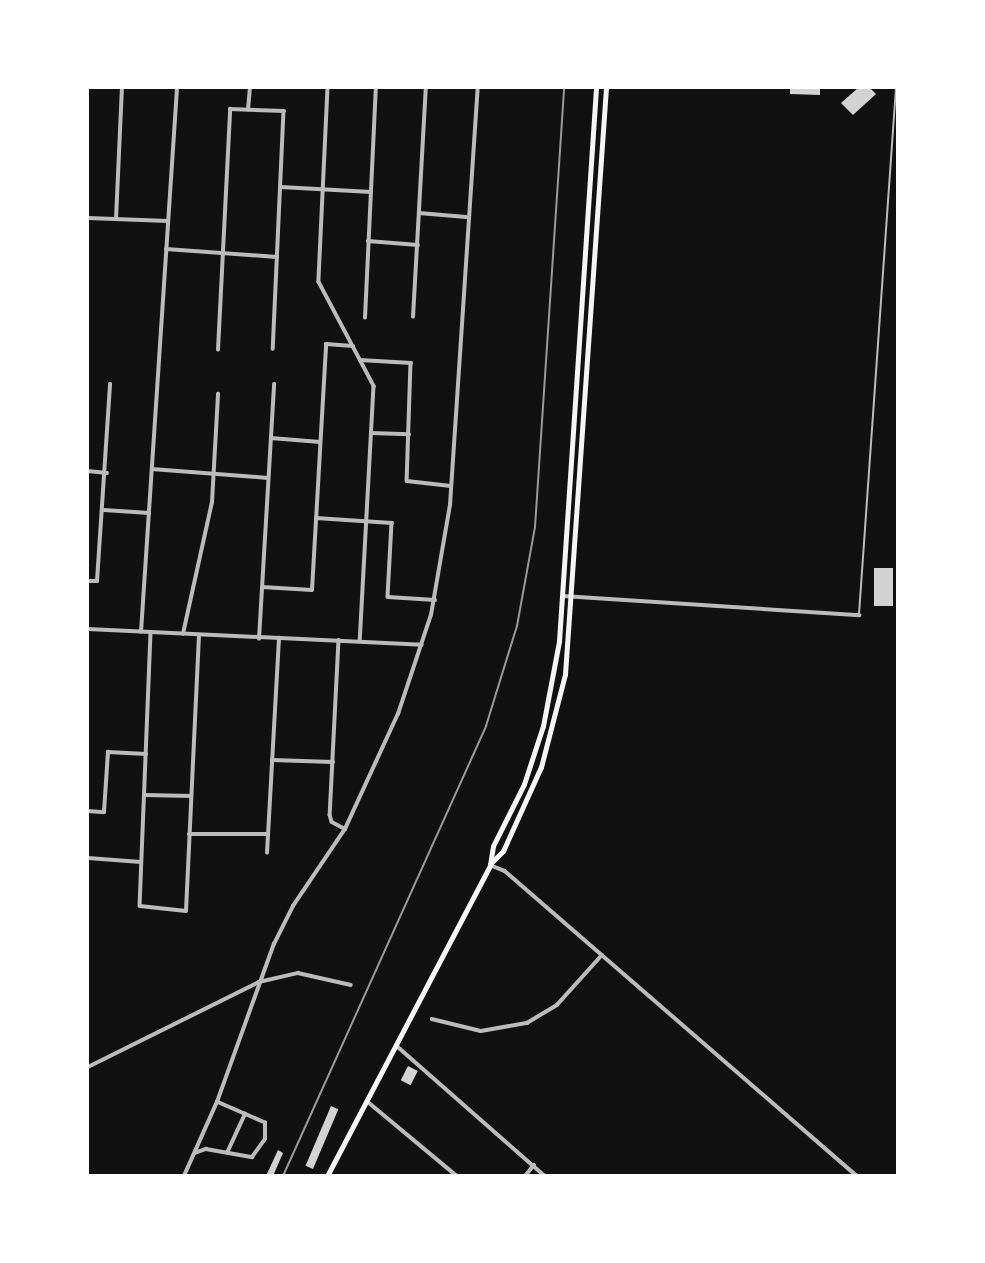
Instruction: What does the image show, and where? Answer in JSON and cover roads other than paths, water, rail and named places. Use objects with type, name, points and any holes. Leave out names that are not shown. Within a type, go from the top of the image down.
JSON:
[{"type":"highway","points":[[490,865],[493,846],[524,784],[543,726],[555,670],[563,596],[596,88]]},
{"type":"highway","points":[[327,1175],[490,865],[503,851],[541,767],[562,687],[572,596],[606,88]]},
{"type":"street","points":[[116,219],[122,88]]},
{"type":"street","points":[[141,632],[177,88]]},
{"type":"street","points":[[248,110],[250,88]]},
{"type":"street","points":[[328,88],[319,282],[374,386],[360,641]]},
{"type":"street","points":[[365,318],[376,88]]},
{"type":"street","points":[[414,317],[426,88]]},
{"type":"street","points":[[184,1175],[217,1102],[274,944],[293,906],[345,829],[398,714],[435,600],[451,486],[467,217],[478,88]]},
{"type":"street","points":[[218,350],[230,109],[284,111],[273,349]]},
{"type":"street","points":[[281,187],[371,192]]},
{"type":"street","points":[[419,213],[467,217]]},
{"type":"street","points":[[88,218],[168,221]]},
{"type":"street","points":[[368,241],[418,245]]},
{"type":"street","points":[[166,249],[277,257]]},
{"type":"street","points":[[262,587],[312,590],[326,344],[353,346]]},
{"type":"street","points":[[360,360],[411,363],[407,481],[451,486]]},
{"type":"street","points":[[88,581],[97,581],[107,472],[110,384]]},
{"type":"street","points":[[259,639],[274,384]]},
{"type":"street","points":[[183,634],[205,545],[218,394]]},
{"type":"street","points":[[371,433],[409,434]]},
{"type":"street","points":[[271,439],[320,442]]},
{"type":"street","points":[[152,469],[268,478]]},
{"type":"street","points":[[88,471],[107,472]]},
{"type":"street","points":[[104,510],[149,513]]},
{"type":"street","points":[[316,518],[392,523],[388,597],[435,600]]},
{"type":"street","points":[[563,596],[859,615]]},
{"type":"street","points":[[88,629],[422,645]]},
{"type":"street","points":[[151,633],[140,906],[186,911],[199,635]]},
{"type":"street","points":[[267,853],[279,638]]},
{"type":"street","points":[[339,640],[331,821],[345,829]]},
{"type":"street","points":[[88,811],[104,812],[108,752],[146,754]]},
{"type":"street","points":[[272,760],[333,762]]},
{"type":"street","points":[[145,795],[191,796]]},
{"type":"street","points":[[190,834],[268,834]]},
{"type":"street","points":[[88,858],[142,862]]},
{"type":"street","points":[[490,865],[505,871],[856,1175]]},
{"type":"street","points":[[432,1019],[470,1030],[522,1025],[557,1005],[602,955]]},
{"type":"street","points":[[88,1067],[259,982],[298,973],[351,985]]},
{"type":"street","points":[[396,1045],[545,1175]]},
{"type":"street","points":[[367,1101],[457,1175]]},
{"type":"street","points":[[195,1153],[206,1149],[252,1157],[265,1139],[265,1123],[217,1102]]},
{"type":"street","points":[[227,1153],[245,1114]]},
{"type":"street","points":[[525,1175],[534,1166]]},
{"type":"lane","points":[[859,615],[896,88]]},
{"type":"railway","points":[[283,1176],[486,726],[517,626],[535,527],[564,88]]}]
